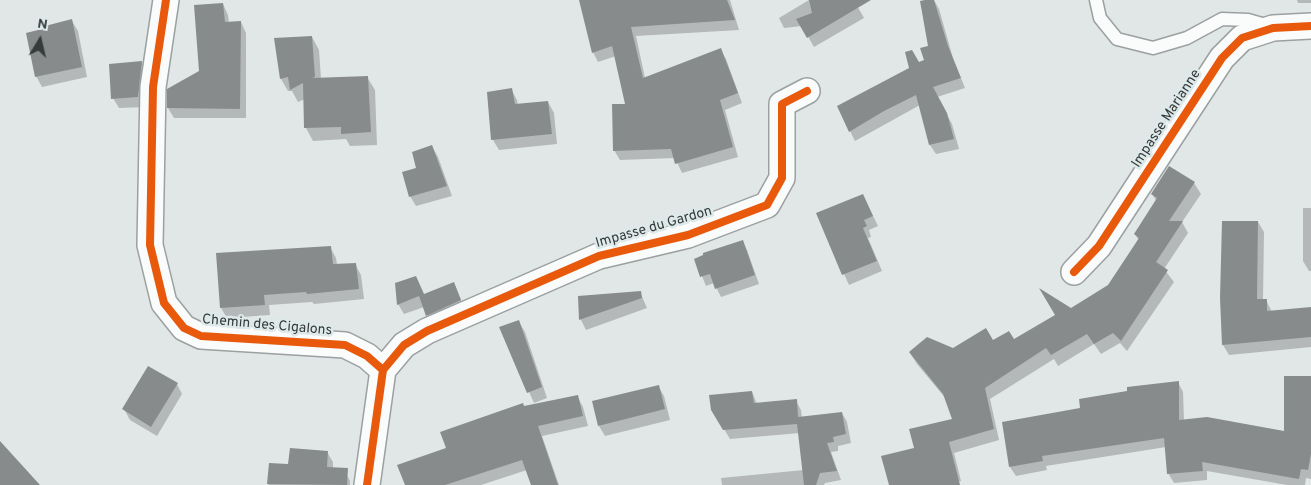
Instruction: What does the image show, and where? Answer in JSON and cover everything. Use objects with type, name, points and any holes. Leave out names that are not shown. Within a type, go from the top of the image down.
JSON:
[{"type":"street","name":"Chemin des Cigalons","points":[[166,0],[153,87],[150,244],[164,303],[184,328],[201,336],[345,345],[367,356],[383,370]]},
{"type":"street","name":"Impasse Marianne","points":[[1074,272],[1099,246],[1222,58],[1242,38],[1273,28],[1311,26]]},
{"type":"street","name":"Impasse du Gardon","points":[[383,370],[404,345],[427,330],[599,256],[688,235],[767,206],[782,178],[782,104],[807,91]]},
{"type":"street","points":[[367,485],[383,370]]},
{"type":"lane","points":[[1096,0],[1100,18],[1117,39],[1153,48],[1187,38],[1222,19],[1248,20],[1273,28]]},
{"type":"building","points":[[579,0],[727,0],[735,20],[631,27],[643,78],[721,48],[738,93],[720,100],[733,147],[675,164],[671,149],[613,151],[612,104],[625,104],[612,46],[592,53]]},
{"type":"building","points":[[809,0],[871,0],[807,38],[796,19],[812,13]]},
{"type":"building","points":[[934,0],[948,46],[961,78],[933,87],[947,113],[954,139],[929,145],[916,95],[849,132],[837,106],[909,68],[905,52],[912,50],[919,62],[924,60],[920,48],[928,46],[920,1]]},
{"type":"building","points":[[223,3],[225,22],[241,21],[240,109],[167,108],[167,89],[199,71],[194,5]]},
{"type":"building","points":[[72,19],[82,67],[35,77],[26,33]]},
{"type":"building","points":[[312,36],[315,77],[312,78],[368,76],[371,132],[341,134],[341,127],[304,128],[303,83],[290,90],[288,77],[280,79],[274,38]]},
{"type":"building","points":[[142,61],[138,97],[111,99],[109,64]]},
{"type":"building","points":[[512,88],[515,104],[548,101],[552,134],[491,140],[487,92]]},
{"type":"building","points":[[432,145],[447,186],[409,197],[402,172],[416,168],[412,152]]},
{"type":"building","points":[[1169,166],[1195,182],[1169,221],[1183,221],[1156,262],[1168,270],[1121,341],[1113,333],[1094,344],[1087,334],[1051,355],[1046,348],[985,388],[994,429],[949,442],[960,485],[889,485],[881,456],[914,448],[909,429],[952,419],[943,394],[909,352],[927,337],[953,348],[986,328],[993,340],[1009,331],[1014,339],[1055,315],[1039,288],[1071,308],[1108,285],[1139,238],[1134,234],[1157,198],[1151,194]]},
{"type":"building","points":[[863,194],[873,216],[864,220],[867,226],[863,228],[877,261],[842,275],[816,213]]},
{"type":"building","points":[[1222,221],[1258,221],[1257,299],[1267,299],[1267,311],[1311,307],[1311,337],[1222,345],[1220,298]]},
{"type":"building","points":[[743,240],[755,275],[715,289],[710,274],[700,277],[694,259],[703,255],[703,253]]},
{"type":"building","points":[[331,246],[333,264],[356,263],[359,289],[307,294],[306,292],[264,295],[265,305],[220,308],[216,253]]},
{"type":"building","points":[[416,276],[424,294],[454,282],[461,300],[426,316],[419,296],[397,305],[395,283]]},
{"type":"building","points":[[641,291],[642,298],[579,320],[578,296]]},
{"type":"building","points":[[519,320],[542,387],[527,393],[499,327]]},
{"type":"building","points":[[148,366],[178,383],[151,427],[122,409]]},
{"type":"building","points":[[1284,376],[1311,376],[1311,454],[1308,470],[1301,469],[1299,479],[1202,462],[1203,471],[1167,474],[1164,438],[1042,456],[1043,461],[1009,467],[1002,422],[1080,408],[1079,399],[1127,391],[1127,387],[1179,381],[1179,420],[1207,417],[1284,431]]},
{"type":"building","points":[[659,385],[665,409],[598,426],[592,401]]},
{"type":"building","points":[[752,391],[754,403],[797,399],[798,417],[842,412],[846,434],[833,437],[834,442],[827,443],[837,471],[820,473],[816,485],[804,485],[797,424],[723,430],[711,410],[709,395]]},
{"type":"building","points":[[578,395],[583,416],[538,426],[558,485],[531,485],[522,460],[445,485],[405,485],[397,465],[446,448],[440,432],[523,403],[524,406]]},
{"type":"building","points":[[0,441],[40,485],[0,485]]},
{"type":"building","points":[[290,448],[328,451],[327,467],[348,468],[347,485],[267,484],[269,463],[288,464]]},
{"type":"cycle path","points":[[166,0],[153,87],[150,245],[164,303],[184,328],[201,336],[345,345],[367,356],[383,370],[367,485]]},
{"type":"cycle path","points":[[1074,272],[1099,246],[1222,58],[1242,38],[1273,28],[1311,26]]},
{"type":"cycle path","points":[[383,370],[404,345],[427,331],[599,256],[688,235],[767,205],[782,178],[782,104],[807,91]]}]
